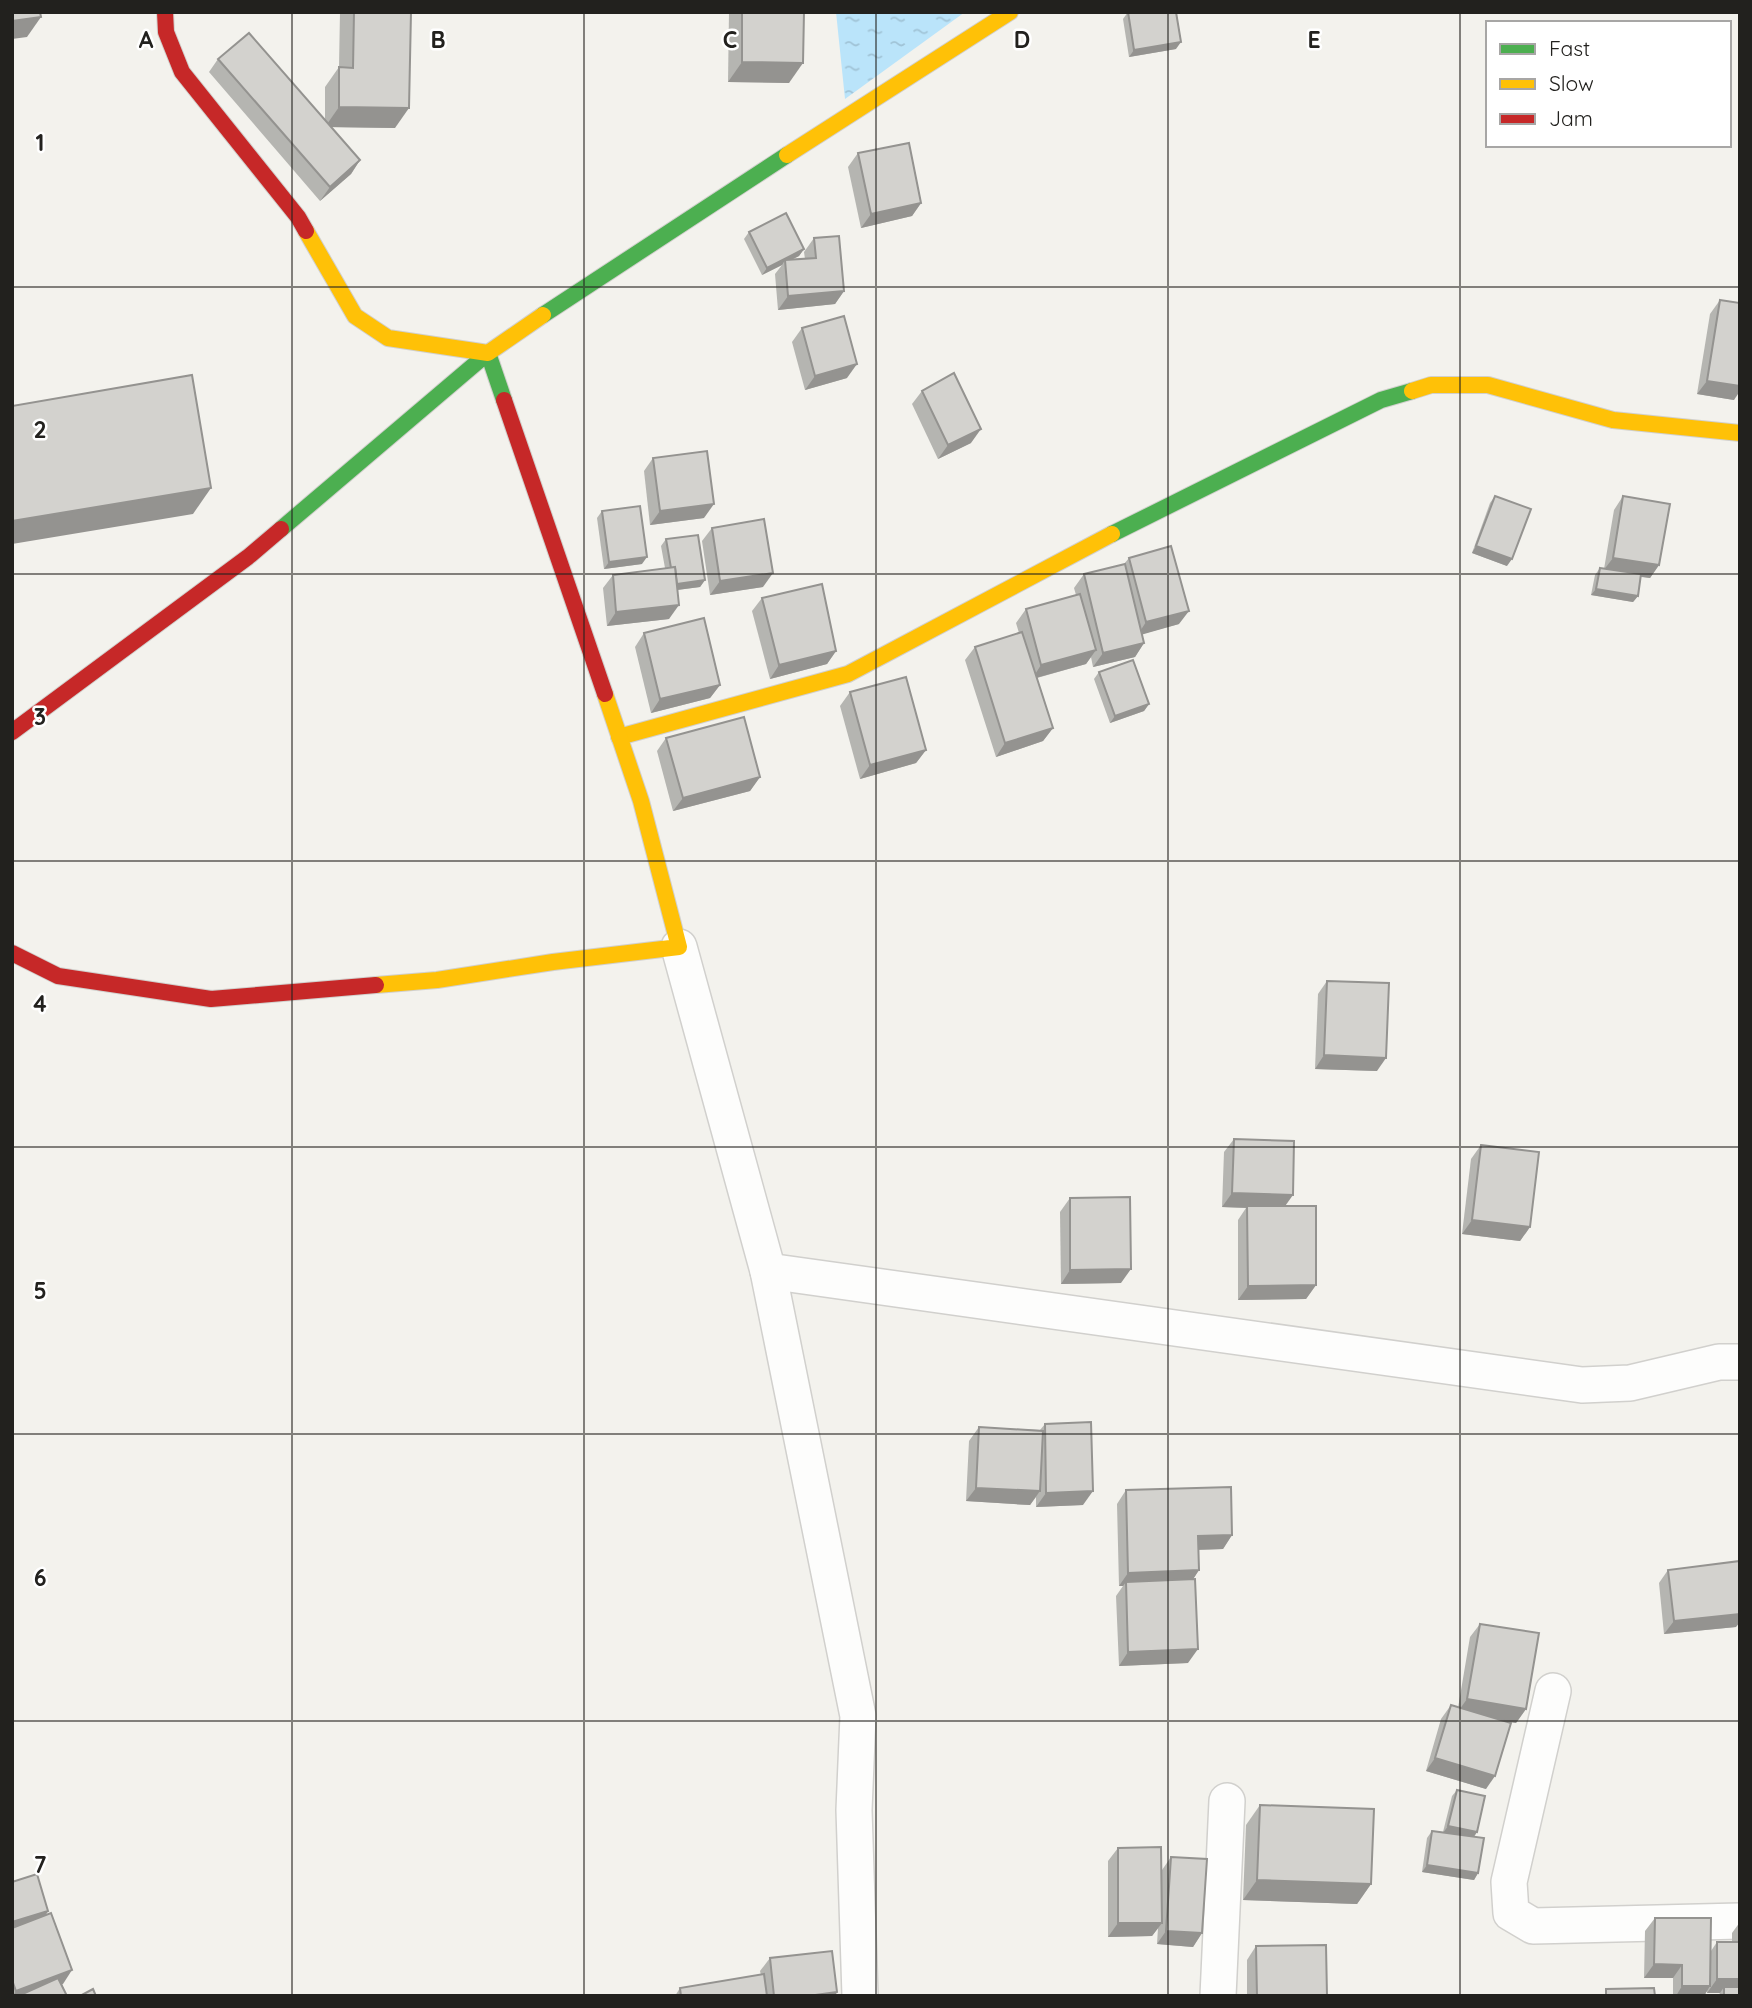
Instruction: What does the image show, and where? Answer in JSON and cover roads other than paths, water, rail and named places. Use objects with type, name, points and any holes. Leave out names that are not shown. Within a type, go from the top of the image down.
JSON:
[{"type":"street","points":[[165,12],[166,32],[182,72],[298,217],[355,316],[388,338],[488,353]]},
{"type":"street","points":[[12,732],[248,557],[488,353],[628,258],[1010,12]]},
{"type":"street","points":[[488,353],[641,801],[768,1271],[858,1716],[854,1810],[860,1996]]},
{"type":"street","points":[[619,737],[848,674],[1175,501],[1381,400],[1431,385],[1488,385],[1613,420],[1740,433]]},
{"type":"street","points":[[12,953],[58,976],[211,999],[437,980],[553,962],[680,947]]},
{"type":"street","points":[[768,1271],[1582,1385],[1630,1383],[1719,1362],[1740,1362]]},
{"type":"street","points":[[1553,1691],[1509,1882],[1511,1913],[1533,1926],[1740,1921]]},
{"type":"street","points":[[1219,1996],[1227,1801]]},
{"type":"water","points":[[836,12],[965,12],[845,99]]}]
